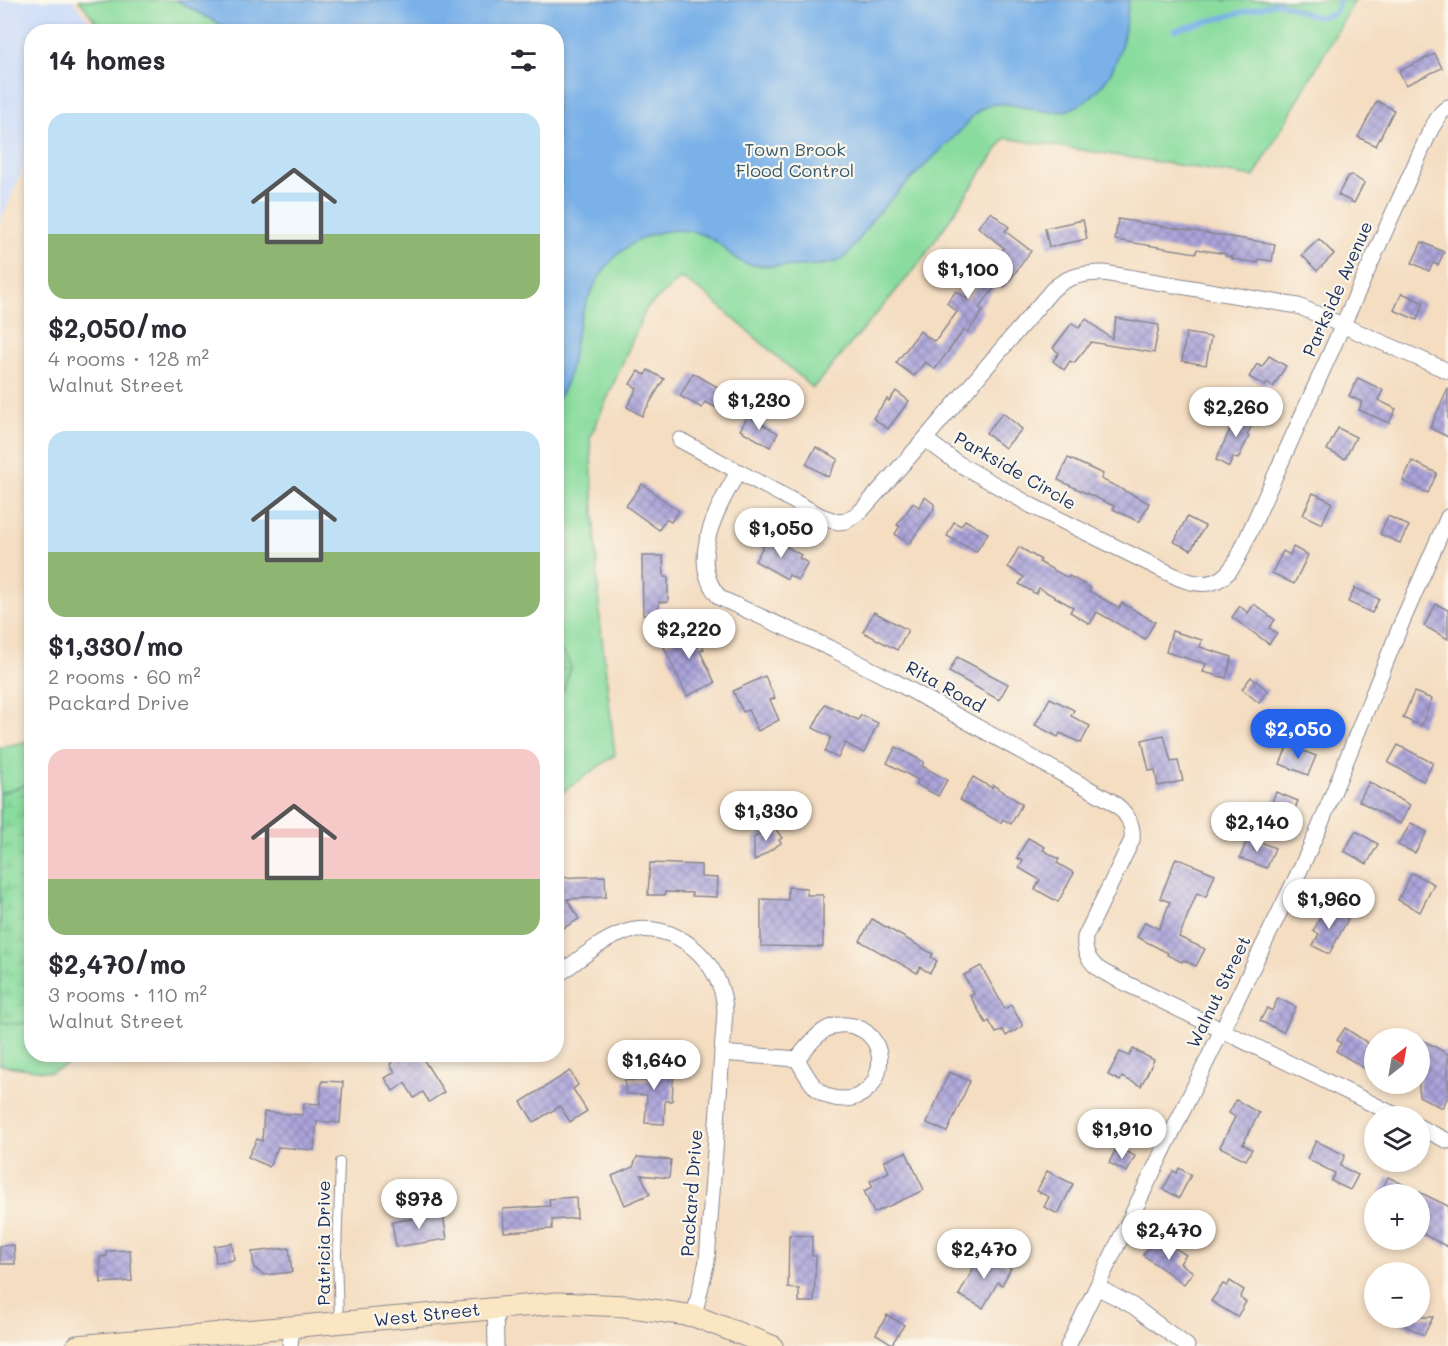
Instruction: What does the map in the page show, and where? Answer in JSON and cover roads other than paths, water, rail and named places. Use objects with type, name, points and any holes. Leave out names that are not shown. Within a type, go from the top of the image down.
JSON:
[{"type":"street","name":"Parkside Avenue","points":[[1214,582],[1228,573],[1238,558],[1431,129],[1448,106]]},
{"type":"street","name":"Parkside Circle","points":[[1214,582],[1206,584],[1189,582],[1053,517],[956,462],[926,439],[1052,290],[1067,279],[1104,273],[1288,303],[1344,324],[1448,371]]},
{"type":"street","points":[[680,440],[821,516],[838,522],[846,521],[861,511],[926,439]]},
{"type":"street","name":"Rita Road","points":[[738,472],[717,510],[707,543],[706,564],[709,584],[720,598],[834,650],[894,681],[1111,801],[1125,812],[1132,826],[1132,840],[1087,931],[1084,944],[1088,958],[1093,965],[1107,974],[1222,1030]]},
{"type":"street","name":"Walnut Street","points":[[1068,1346],[1310,849],[1397,633],[1448,517]]},
{"type":"street","name":"Packard Drive","points":[[564,970],[620,934],[642,930],[655,931],[675,938],[702,955],[710,963],[720,981],[725,1002],[707,1261],[694,1317]]},
{"type":"street","points":[[845,1025],[859,1028],[870,1036],[877,1047],[880,1061],[879,1074],[870,1088],[853,1098],[839,1099],[825,1095],[818,1090],[797,1059],[824,1030],[845,1025]]},
{"type":"street","points":[[1222,1030],[1377,1106]]},
{"type":"street","points":[[722,1053],[797,1059]]},
{"type":"street","points":[[1430,1132],[1448,1141]]},
{"type":"street","points":[[1097,1287],[1133,1306],[1187,1346]]},
{"type":"street","name":"West Street","points":[[77,1346],[291,1337],[340,1324],[495,1307],[557,1303],[657,1310],[694,1317],[772,1346]]},
{"type":"street","points":[[495,1307],[496,1346]]},
{"type":"lane","name":"Patricia Drive","points":[[340,1162],[337,1254],[340,1324]]},
{"type":"water","points":[[176,0],[1129,0],[1123,37],[1116,61],[1096,92],[1080,105],[1064,111],[1050,112],[1008,104],[995,104],[981,109],[883,208],[852,250],[835,262],[803,266],[752,265],[737,259],[719,244],[698,233],[675,230],[652,234],[630,245],[619,253],[602,273],[589,297],[576,336],[564,388],[564,24],[219,24]]},
{"type":"waterway","points":[[1175,30],[1277,3],[1312,15],[1326,16],[1335,13],[1340,0]]},
{"type":"park label","name":"Town Brook Flood Control","points":[[795,160]]}]
